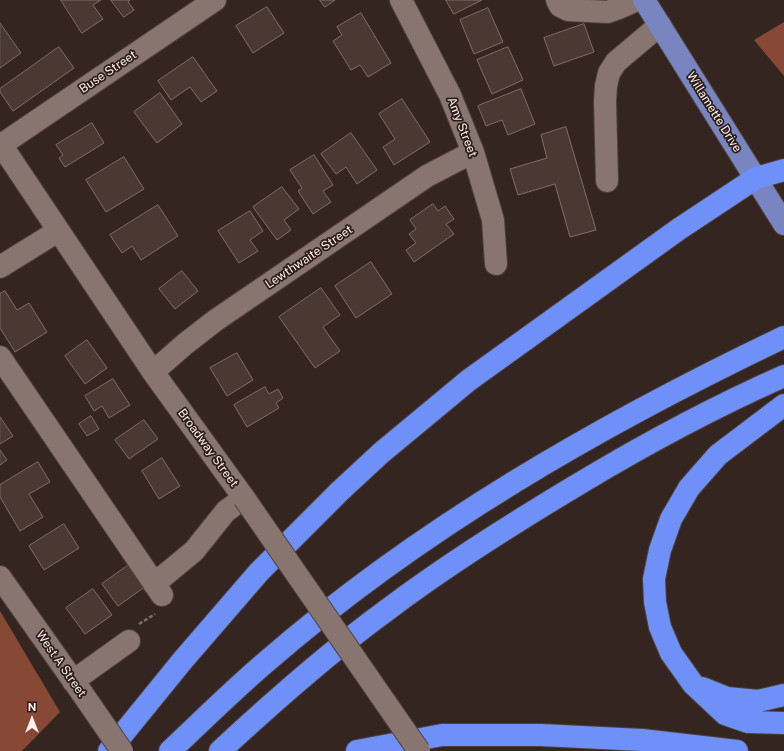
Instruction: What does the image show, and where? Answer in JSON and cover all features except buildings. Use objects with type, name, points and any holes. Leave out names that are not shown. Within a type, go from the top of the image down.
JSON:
[{"type":"highway","points":[[109,751],[183,660],[259,572],[334,496],[381,453],[469,380],[679,229],[756,178],[784,170]]},
{"type":"highway","points":[[170,751],[277,652],[347,596],[415,547],[547,462],[640,410],[730,363],[784,337]]},
{"type":"highway","points":[[220,751],[262,712],[316,666],[386,610],[436,574],[514,522],[612,464],[702,415],[745,393],[784,376]]},
{"type":"highway","points":[[784,405],[718,455],[689,488],[671,518],[660,550],[654,579],[655,602],[660,627],[671,653],[693,684],[725,714],[748,722],[784,723]]},
{"type":"highway","points":[[693,684],[727,698],[758,700],[784,695]]},
{"type":"highway","points":[[357,751],[442,735],[541,735],[642,740],[737,751]]},
{"type":"main road","name":"Willamette Drive","points":[[644,0],[784,224]]},
{"type":"street","name":"Buse Street","points":[[0,144],[215,0]]},
{"type":"street","name":"Amy Street","points":[[401,0],[450,96],[473,152],[493,220],[496,264]]},
{"type":"street","points":[[557,0],[560,6],[568,10],[608,12],[637,0]]},
{"type":"street","points":[[607,181],[605,102],[609,73],[616,62],[660,26]]},
{"type":"street","name":"Broadway Street","points":[[0,144],[153,372],[244,498],[419,751]]},
{"type":"street","name":"Lewthwaite Street","points":[[153,372],[185,344],[216,320],[427,176],[473,152]]},
{"type":"street","points":[[0,266],[58,231]]},
{"type":"street","points":[[0,357],[158,590],[194,551],[226,511],[244,498]]},
{"type":"street","name":"West A Street","points":[[0,577],[122,751]]},
{"type":"street","points":[[77,687],[133,633]]},
{"type":"path","points":[[133,633],[160,611],[158,590]]},
{"type":"shaded area","points":[[784,22],[784,76],[754,40]]},
{"type":"shaded area","points":[[0,611],[60,712],[22,751],[0,751]]}]
